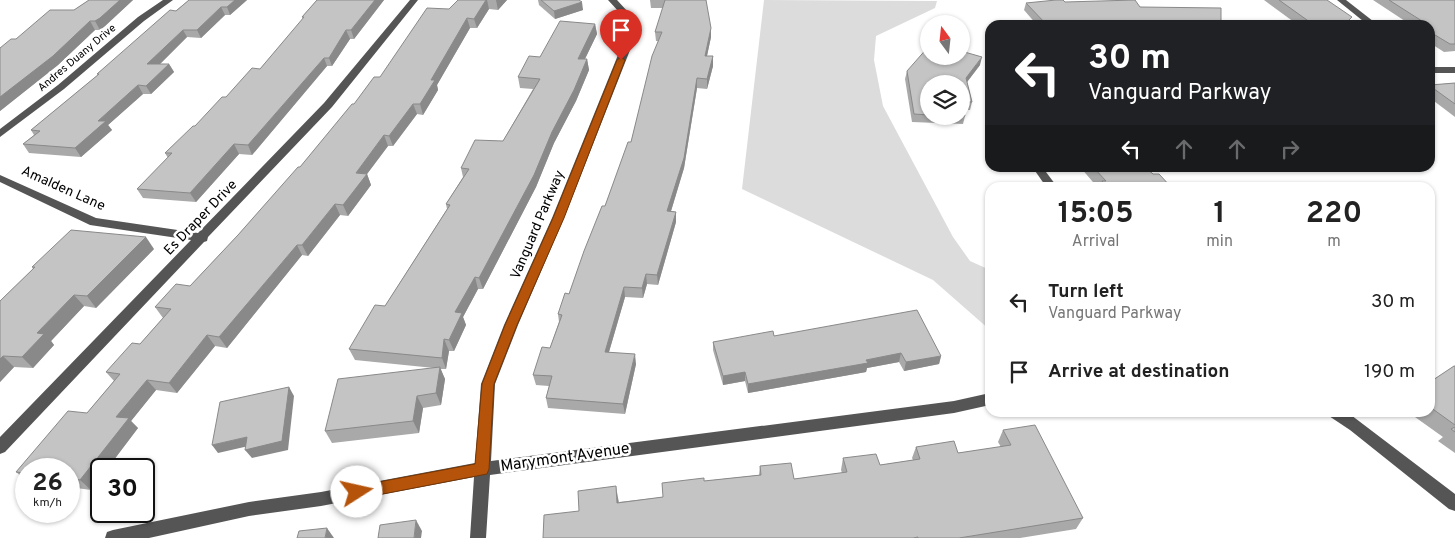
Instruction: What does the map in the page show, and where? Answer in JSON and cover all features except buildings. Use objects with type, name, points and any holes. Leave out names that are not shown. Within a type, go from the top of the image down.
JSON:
[{"type":"street","name":"Andres Duany Drive","points":[[0,134],[61,87],[141,19],[169,0]]},
{"type":"street","name":"Es Draper Drive","points":[[0,447],[203,238],[328,105],[414,0]]},
{"type":"street","name":"Vanguard Parkway","points":[[482,469],[488,384],[511,325],[558,218],[627,45],[624,12],[612,0]]},
{"type":"street","points":[[1341,0],[1367,20]]},
{"type":"street","points":[[1435,69],[1455,70]]},
{"type":"street","name":"Amalden Lane","points":[[0,178],[94,222],[203,238]]},
{"type":"street","name":"Marymont Avenue","points":[[113,538],[249,509],[321,499],[482,469],[954,407],[985,400]]},
{"type":"street","points":[[1342,417],[1455,504]]},
{"type":"street","points":[[478,538],[482,469]]},
{"type":"shaded area","points":[[764,0],[937,1],[935,8],[876,36],[874,60],[883,106],[953,237],[970,261],[985,268],[985,326],[933,280],[742,189]]},
{"type":"route","points":[[357,492],[482,469],[488,384],[511,325],[558,218],[621,60]]}]
